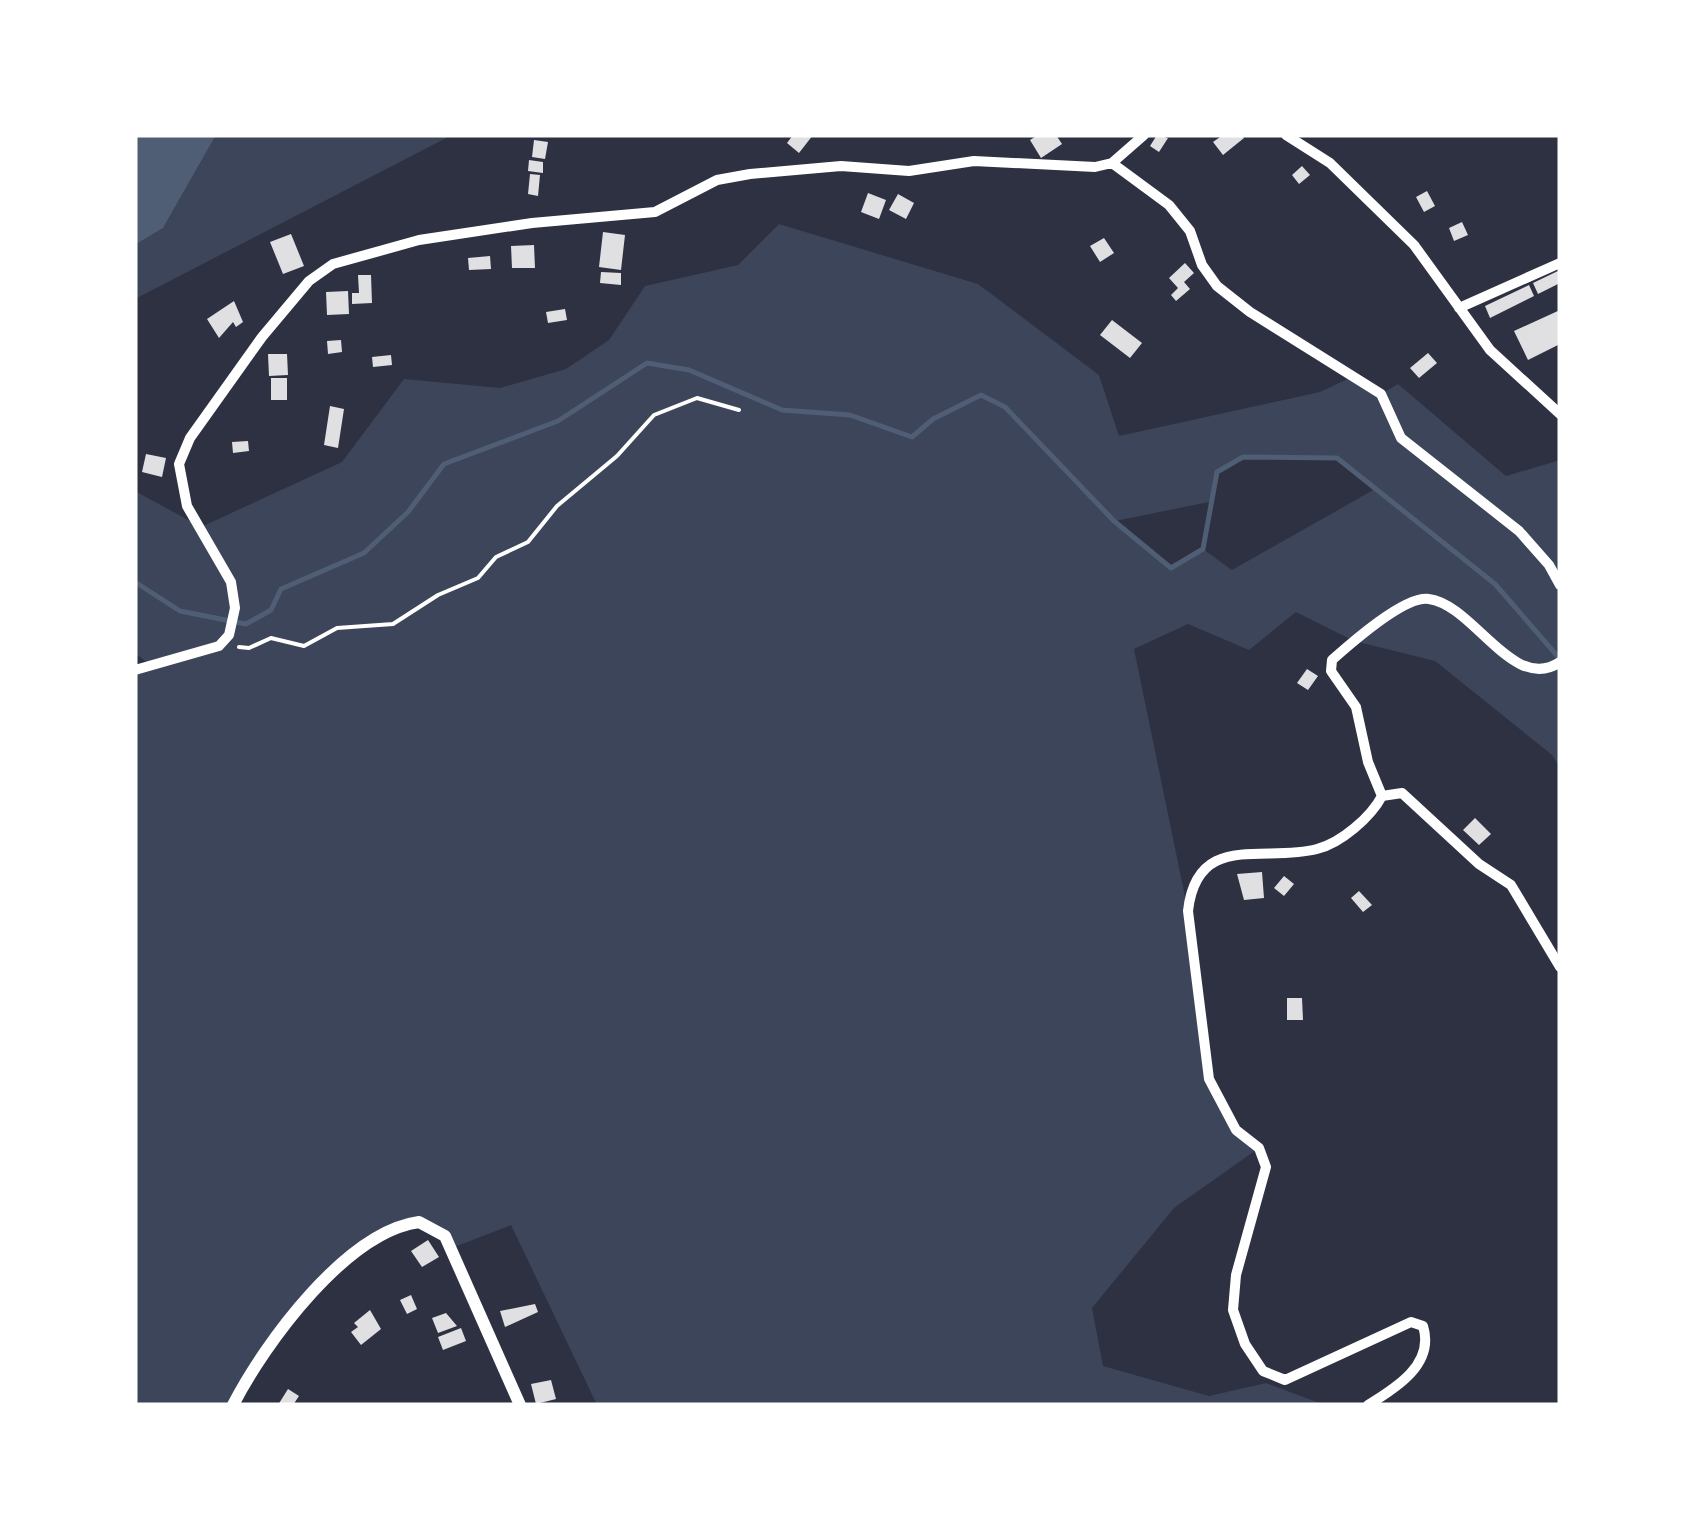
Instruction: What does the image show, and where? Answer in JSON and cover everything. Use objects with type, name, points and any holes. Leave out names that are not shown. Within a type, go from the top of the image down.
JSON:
[{"type":"street","points":[[135,670],[219,646],[230,634],[235,608],[231,582],[187,506],[179,464],[190,438],[262,337],[310,282],[333,264],[419,240],[532,223],[655,212],[718,180],[750,174],[841,166],[909,172],[974,160],[1067,167],[1112,163],[1144,135]]},
{"type":"street","points":[[1286,135],[1330,163],[1414,244],[1490,350],[1560,414]]},
{"type":"street","points":[[1112,163],[1170,205],[1190,230],[1202,265],[1217,286],[1250,312],[1381,394],[1401,438],[1518,531],[1549,564],[1560,585]]},
{"type":"street","points":[[1460,308],[1560,263]]},
{"type":"street","points":[[1368,1405],[1396,1388],[1420,1364],[1427,1340],[1423,1326],[1411,1322],[1284,1380],[1263,1371],[1245,1344],[1234,1310],[1236,1275],[1266,1167],[1259,1148],[1236,1130],[1209,1079],[1188,911],[1191,885],[1210,865],[1233,854],[1320,848],[1375,810],[1382,796],[1368,762],[1356,707],[1331,671],[1332,660],[1413,601],[1430,598],[1461,614],[1529,669],[1549,669],[1560,662]]},
{"type":"street","points":[[1382,796],[1402,793],[1479,864],[1510,885],[1560,967]]},
{"type":"street","points":[[233,1405],[297,1306],[388,1231],[420,1222],[445,1236],[520,1405]]},
{"type":"path","points":[[219,646],[249,648],[272,638],[304,646],[338,628],[394,624],[438,594],[478,578],[496,557],[528,542],[556,506],[617,456],[654,415],[697,398],[739,410]]},
{"type":"shaded area","points":[[135,135],[216,135],[163,228],[135,245]]},
{"type":"shaded area","points":[[216,135],[452,135],[135,299],[135,245],[163,228]]},
{"type":"shaded area","points":[[779,224],[978,284],[1099,375],[1119,436],[1320,392],[1352,377],[1381,394],[1398,384],[1506,476],[1560,460],[1560,768],[1552,755],[1435,661],[1354,641],[1296,612],[1249,650],[1188,624],[1134,649],[1188,911],[1209,1079],[1223,1110],[1259,1148],[1174,1208],[1092,1308],[1103,1366],[1209,1396],[1266,1383],[1325,1405],[597,1405],[511,1225],[452,1248],[434,1227],[388,1231],[297,1306],[233,1405],[135,1405],[135,670],[149,664],[135,653],[135,491],[201,527],[342,462],[404,379],[500,388],[566,369],[609,340],[645,286],[738,265]],"holes":[[[1243,457],[1337,458],[1375,489],[1232,570],[1203,549],[1170,568],[1115,521],[1214,501],[1217,472]]]},
{"type":"building","points":[[793,135],[813,135],[799,153],[787,143]]},
{"type":"building","points":[[1038,135],[1056,135],[1062,144],[1041,158],[1030,140]]},
{"type":"building","points":[[1157,135],[1168,138],[1159,152],[1150,146]]},
{"type":"building","points":[[1223,135],[1244,138],[1223,155],[1213,142]]},
{"type":"building","points":[[534,140],[548,142],[545,159],[532,157]]},
{"type":"building","points":[[529,160],[543,162],[543,173],[528,171]]},
{"type":"building","points":[[1302,166],[1310,175],[1299,184],[1292,175]]},
{"type":"building","points":[[530,174],[540,175],[538,196],[528,194]]},
{"type":"building","points":[[1427,191],[1435,206],[1424,212],[1416,197]]},
{"type":"building","points":[[868,193],[886,200],[879,219],[861,212]]},
{"type":"building","points":[[898,194],[914,203],[906,219],[889,210]]},
{"type":"building","points":[[1462,222],[1468,235],[1454,241],[1449,228]]},
{"type":"building","points":[[603,232],[625,235],[621,270],[599,267]]},
{"type":"building","points":[[291,234],[304,266],[283,274],[270,242]]},
{"type":"building","points":[[1104,238],[1114,253],[1100,262],[1090,246]]},
{"type":"building","points":[[534,245],[535,268],[512,268],[511,246]]},
{"type":"building","points":[[490,256],[491,269],[469,270],[468,258]]},
{"type":"building","points":[[1185,263],[1194,273],[1184,282],[1190,289],[1176,301],[1171,295],[1178,288],[1169,278]]},
{"type":"building","points":[[1560,270],[1560,283],[1538,294],[1533,283]]},
{"type":"building","points":[[601,272],[621,273],[621,285],[600,283]]},
{"type":"building","points":[[358,275],[371,275],[372,303],[352,304],[352,293],[359,293]]},
{"type":"building","points":[[1529,285],[1534,296],[1490,318],[1485,306]]},
{"type":"building","points":[[348,291],[349,314],[327,315],[326,292]]},
{"type":"building","points":[[234,301],[243,322],[236,327],[233,322],[219,338],[207,319]]},
{"type":"building","points":[[565,309],[567,320],[548,323],[546,312]]},
{"type":"building","points":[[1560,310],[1560,344],[1528,360],[1514,331]]},
{"type":"building","points":[[1112,320],[1142,343],[1130,358],[1100,335]]},
{"type":"building","points":[[341,340],[342,352],[328,354],[327,341]]},
{"type":"building","points":[[1428,353],[1437,363],[1419,378],[1410,368]]},
{"type":"building","points":[[268,354],[287,354],[288,375],[269,376]]},
{"type":"building","points":[[391,355],[392,365],[373,367],[372,357]]},
{"type":"building","points":[[271,378],[287,378],[287,400],[271,400]]},
{"type":"building","points":[[330,406],[344,409],[338,448],[324,445]]},
{"type":"building","points":[[248,441],[249,451],[233,453],[232,442]]},
{"type":"building","points":[[146,454],[166,458],[162,477],[142,472]]},
{"type":"building","points":[[1307,669],[1318,676],[1308,690],[1297,683]]},
{"type":"building","points":[[1475,818],[1491,834],[1479,845],[1463,830]]},
{"type":"building","points":[[1262,872],[1264,898],[1244,900],[1237,874]]},
{"type":"building","points":[[1284,876],[1294,884],[1284,896],[1274,888]]},
{"type":"building","points":[[1359,891],[1372,905],[1363,912],[1351,898]]},
{"type":"building","points":[[1287,998],[1302,998],[1303,1020],[1287,1020]]},
{"type":"building","points":[[428,1240],[439,1257],[422,1267],[411,1251]]},
{"type":"building","points":[[411,1295],[417,1309],[407,1314],[400,1300]]},
{"type":"building","points":[[535,1304],[538,1312],[505,1327],[500,1311]]},
{"type":"building","points":[[370,1310],[381,1329],[361,1345],[351,1332],[358,1327],[354,1323]]},
{"type":"building","points":[[446,1313],[457,1326],[438,1333],[432,1318]]},
{"type":"building","points":[[461,1328],[466,1341],[443,1350],[438,1337]]},
{"type":"building","points":[[551,1380],[556,1399],[536,1404],[531,1384]]},
{"type":"building","points":[[288,1389],[299,1396],[293,1405],[278,1405]]},
{"type":"waterway","points":[[135,582],[180,611],[246,624],[271,610],[281,589],[364,553],[408,512],[444,464],[558,421],[647,363],[689,370],[782,410],[850,415],[912,437],[933,419],[981,395],[1005,407],[1114,521],[1171,568],[1203,549],[1217,472],[1243,457],[1337,458],[1495,584],[1560,659]]}]
